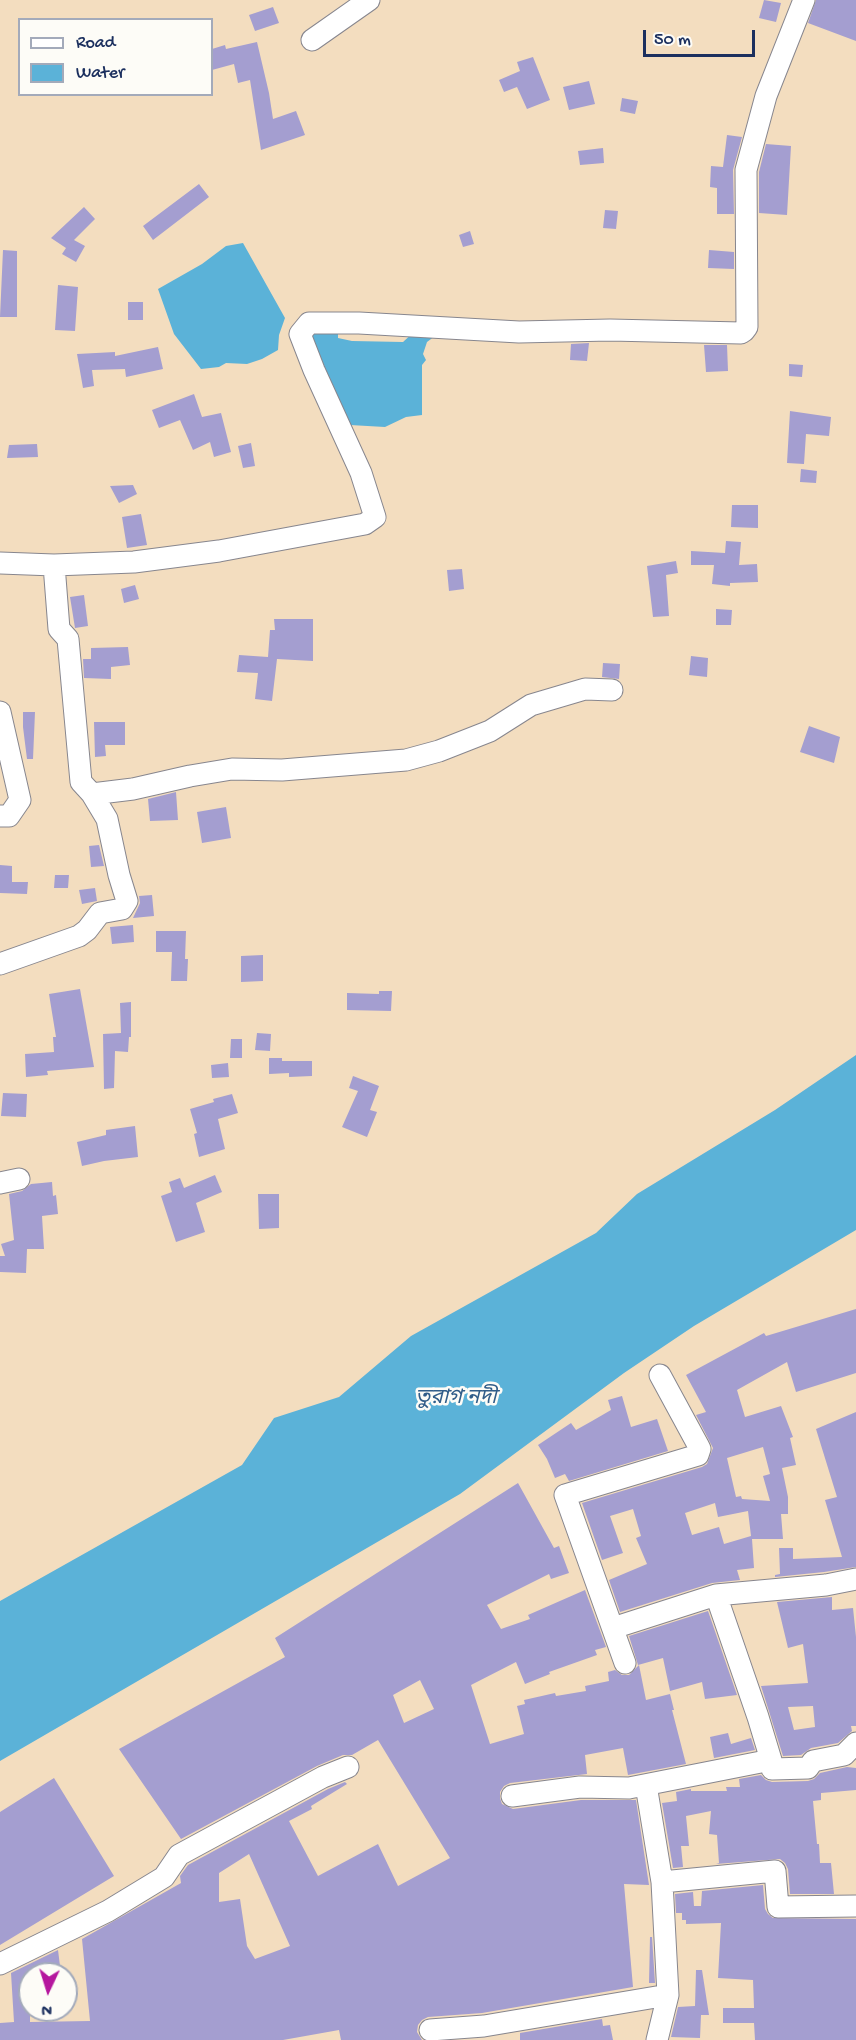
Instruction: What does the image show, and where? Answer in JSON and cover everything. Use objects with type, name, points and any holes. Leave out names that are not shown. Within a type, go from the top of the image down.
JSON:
[{"type":"street","points":[[312,40],[369,0]]},
{"type":"street","points":[[0,563],[54,565],[134,562],[219,551],[365,524],[375,517],[361,473],[300,334],[309,323],[382,324],[519,332],[622,330],[741,333],[744,331],[747,327],[746,170],[766,96],[804,0]]},
{"type":"street","points":[[0,964],[79,936],[87,930],[100,913],[122,909],[127,902],[118,875],[107,819],[92,794],[81,782],[68,639],[59,629],[54,565]]},
{"type":"street","points":[[92,794],[133,789],[232,769],[282,770],[406,760],[439,751],[490,731],[531,705],[585,689],[612,690]]},
{"type":"street","points":[[0,712],[20,800],[9,816],[0,816]]},
{"type":"street","points":[[625,1664],[565,1495],[698,1455],[698,1444],[660,1375]]},
{"type":"street","points":[[613,1628],[716,1595],[826,1585],[856,1579]]},
{"type":"street","points":[[716,1595],[758,1717],[772,1769],[808,1768],[813,1761],[844,1755],[856,1743]]},
{"type":"street","points":[[512,1796],[580,1787],[629,1788],[771,1760]]},
{"type":"street","points":[[0,1964],[108,1911],[164,1877],[179,1855],[323,1777],[348,1767]]},
{"type":"street","points":[[646,1785],[662,1882],[668,1995],[657,2040]]},
{"type":"street","points":[[662,1882],[775,1871],[778,1907],[856,1906]]},
{"type":"street","points":[[430,2030],[484,2026],[668,1995]]},
{"type":"water","points":[[243,243],[285,318],[279,335],[278,350],[247,364],[226,363],[219,367],[201,369],[174,334],[158,289],[202,264],[226,246]]},
{"type":"water","points":[[317,327],[338,329],[338,338],[352,341],[403,342],[415,331],[435,336],[427,342],[423,354],[426,360],[422,365],[422,415],[406,417],[385,427],[350,425],[309,341]]},
{"type":"water","name":"তুরাগ নদী","points":[[856,1055],[856,1230],[694,1326],[624,1373],[460,1494],[0,1761],[0,1601],[242,1465],[274,1418],[339,1397],[411,1336],[596,1233],[637,1194],[775,1110]]},
{"type":"building","points":[[764,0],[781,3],[776,22],[759,18]]},
{"type":"building","points":[[816,0],[856,0],[856,41],[808,23]]},
{"type":"building","points":[[273,7],[279,23],[255,31],[249,15]]},
{"type":"building","points":[[257,42],[273,119],[296,111],[305,135],[261,150],[250,80],[238,83],[234,64],[213,70],[213,49],[225,45],[226,49]]},
{"type":"building","points":[[533,57],[550,100],[527,109],[517,87],[504,92],[499,80],[520,71],[517,62]]},
{"type":"building","points":[[589,81],[595,104],[569,110],[563,87]]},
{"type":"building","points":[[622,98],[638,101],[635,114],[620,111]]},
{"type":"building","points":[[727,135],[742,137],[733,170],[734,214],[717,214],[717,188],[710,187],[711,166],[723,167]]},
{"type":"building","points":[[766,144],[791,146],[787,215],[759,213],[759,172]]},
{"type":"building","points":[[603,148],[604,163],[580,165],[578,151]]},
{"type":"building","points":[[199,184],[209,197],[153,240],[143,226]]},
{"type":"building","points":[[84,207],[95,219],[74,240],[85,246],[76,262],[62,254],[66,248],[51,238]]},
{"type":"building","points":[[605,210],[618,211],[616,229],[603,228]]},
{"type":"building","points":[[470,231],[474,244],[463,247],[459,235]]},
{"type":"building","points":[[3,250],[17,251],[17,317],[0,317]]},
{"type":"building","points":[[709,250],[734,252],[734,269],[708,268]]},
{"type":"building","points":[[58,285],[78,287],[75,331],[55,330]]},
{"type":"building","points":[[128,302],[143,302],[143,320],[128,320]]},
{"type":"building","points":[[589,343],[587,361],[570,360],[571,344]]},
{"type":"building","points":[[704,345],[727,345],[728,371],[706,372]]},
{"type":"building","points":[[158,347],[163,369],[126,377],[125,369],[92,370],[94,386],[83,388],[77,354],[115,352],[115,356]]},
{"type":"building","points":[[789,364],[803,365],[802,377],[789,376]]},
{"type":"building","points":[[194,394],[202,417],[221,413],[231,452],[214,457],[210,442],[193,450],[180,420],[159,428],[152,410]]},
{"type":"building","points":[[790,411],[831,417],[829,436],[806,434],[804,464],[787,463]]},
{"type":"building","points":[[251,443],[255,466],[243,468],[238,446]]},
{"type":"building","points":[[37,444],[38,457],[7,458],[9,445]]},
{"type":"building","points":[[801,469],[817,471],[816,483],[800,482]]},
{"type":"building","points":[[133,485],[137,494],[119,503],[110,486]]},
{"type":"building","points":[[732,505],[758,505],[758,528],[731,527]]},
{"type":"building","points":[[141,514],[147,545],[127,548],[122,517]]},
{"type":"building","points":[[726,541],[741,542],[739,565],[757,564],[758,582],[730,583],[730,586],[712,584],[714,565],[691,565],[691,551],[725,553]]},
{"type":"building","points":[[676,561],[678,573],[666,575],[669,616],[653,617],[647,566]]},
{"type":"building","points":[[462,569],[464,589],[449,591],[447,570]]},
{"type":"building","points":[[135,585],[139,599],[124,603],[121,589]]},
{"type":"building","points":[[84,595],[88,626],[75,628],[70,597]]},
{"type":"building","points":[[716,609],[732,610],[731,625],[716,625]]},
{"type":"building","points":[[274,619],[313,619],[313,661],[277,659],[272,701],[255,699],[258,673],[237,672],[239,655],[268,657],[270,630],[275,630]]},
{"type":"building","points":[[128,647],[130,665],[111,667],[111,679],[84,678],[83,659],[91,659],[91,648]]},
{"type":"building","points":[[691,656],[708,658],[707,677],[689,675]]},
{"type":"building","points":[[603,663],[620,664],[619,679],[602,677]]},
{"type":"building","points":[[23,712],[35,712],[33,759],[27,759]]},
{"type":"building","points":[[94,722],[125,722],[125,745],[105,745],[106,756],[95,757]]},
{"type":"building","points":[[809,726],[840,737],[834,763],[800,752]]},
{"type":"building","points":[[176,792],[178,820],[150,821],[148,799]]},
{"type":"building","points":[[226,807],[231,838],[202,843],[197,812]]},
{"type":"building","points":[[99,845],[104,866],[91,867],[89,846]]},
{"type":"building","points":[[0,865],[12,866],[12,882],[28,882],[27,894],[0,893]]},
{"type":"building","points":[[55,875],[69,875],[68,888],[54,888]]},
{"type":"building","points":[[95,888],[97,901],[82,904],[79,890]]},
{"type":"building","points":[[152,895],[154,916],[133,918],[140,903],[139,896]]},
{"type":"building","points":[[133,925],[134,942],[112,944],[110,927]]},
{"type":"building","points":[[156,931],[186,931],[187,981],[171,981],[172,952],[156,952]]},
{"type":"building","points":[[263,955],[263,981],[241,982],[241,956]]},
{"type":"building","points":[[80,989],[94,1067],[47,1071],[48,1075],[26,1077],[25,1054],[54,1052],[53,1037],[56,1037],[49,994]]},
{"type":"building","points":[[379,991],[392,991],[391,1011],[347,1010],[347,993],[379,994]]},
{"type":"building","points":[[131,1002],[131,1037],[129,1037],[128,1052],[115,1051],[114,1088],[104,1089],[103,1034],[121,1033],[120,1003]]},
{"type":"building","points":[[257,1033],[271,1034],[270,1051],[255,1050]]},
{"type":"building","points":[[231,1039],[242,1039],[242,1058],[230,1058]]},
{"type":"building","points":[[269,1058],[282,1058],[282,1061],[312,1061],[312,1076],[289,1077],[289,1073],[269,1074]]},
{"type":"building","points":[[228,1063],[229,1077],[212,1078],[211,1065]]},
{"type":"building","points":[[353,1076],[379,1086],[370,1110],[377,1112],[367,1137],[342,1127],[358,1091],[349,1088]]},
{"type":"building","points":[[3,1093],[27,1094],[26,1117],[1,1116]]},
{"type":"building","points":[[232,1094],[238,1113],[218,1119],[225,1149],[199,1157],[194,1134],[197,1133],[190,1109]]},
{"type":"building","points":[[135,1126],[138,1157],[82,1166],[77,1142],[106,1135],[106,1130]]},
{"type":"building","points":[[215,1175],[222,1192],[196,1203],[205,1232],[176,1242],[161,1196],[172,1192],[169,1182],[180,1178],[184,1188]]},
{"type":"building","points":[[52,1182],[58,1214],[42,1216],[44,1249],[27,1249],[26,1273],[0,1272],[0,1256],[5,1256],[1,1244],[14,1240],[9,1194],[22,1191],[31,1184]]},
{"type":"building","points":[[258,1194],[279,1194],[279,1228],[259,1229]]},
{"type":"building","points":[[856,1309],[856,1373],[796,1392],[787,1362],[737,1390],[745,1417],[781,1406],[793,1437],[790,1438],[796,1465],[782,1468],[788,1497],[788,1514],[781,1514],[783,1539],[752,1539],[754,1568],[737,1570],[740,1580],[712,1583],[620,1612],[609,1580],[647,1564],[636,1538],[641,1536],[633,1509],[610,1516],[623,1553],[602,1560],[582,1503],[707,1464],[713,1448],[696,1415],[706,1412],[686,1375],[764,1333],[766,1336]],"holes":[[[763,1447],[770,1474],[763,1476],[770,1501],[736,1497],[727,1458]],[[715,1503],[718,1517],[748,1511],[751,1536],[724,1544],[719,1527],[692,1535],[685,1513]]]},
{"type":"building","points":[[622,1396],[631,1427],[657,1419],[668,1451],[569,1481],[565,1474],[555,1478],[538,1445],[571,1423],[576,1430],[611,1410],[608,1400]]},
{"type":"building","points":[[856,1412],[856,1567],[775,1577],[780,1574],[779,1548],[793,1548],[793,1559],[842,1557],[825,1500],[837,1497],[816,1429]]},
{"type":"building","points":[[518,1483],[554,1548],[559,1546],[569,1573],[551,1579],[549,1574],[487,1605],[501,1629],[530,1619],[528,1615],[585,1590],[606,1647],[595,1650],[597,1655],[549,1672],[550,1674],[525,1684],[516,1662],[471,1685],[490,1744],[524,1734],[517,1706],[525,1704],[524,1700],[555,1693],[556,1696],[586,1691],[585,1686],[609,1681],[608,1672],[615,1670],[622,1675],[629,1675],[639,1665],[646,1700],[670,1694],[674,1710],[672,1710],[686,1764],[628,1775],[623,1748],[585,1755],[587,1774],[510,1783],[500,1792],[502,1804],[513,1809],[581,1800],[636,1800],[649,1885],[624,1884],[633,1987],[482,2013],[428,2017],[418,2025],[417,2032],[422,2040],[341,2040],[339,2030],[283,2040],[0,2040],[0,2023],[14,2022],[11,1973],[18,1970],[18,2022],[90,2021],[82,1939],[181,1883],[180,1876],[188,1865],[345,1782],[347,1784],[311,1806],[312,1809],[289,1821],[318,1876],[378,1844],[398,1886],[450,1858],[378,1740],[352,1755],[343,1755],[317,1766],[181,1839],[119,1749],[285,1657],[275,1638]],"holes":[[[420,1680],[434,1709],[404,1723],[393,1695]],[[249,1854],[290,1946],[255,1959],[247,1946],[240,1899],[219,1902],[219,1873]]]},
{"type":"building","points":[[832,1597],[832,1610],[853,1608],[856,1637],[856,1726],[851,1726],[852,1731],[838,1743],[811,1748],[801,1755],[783,1756],[761,1686],[808,1683],[803,1644],[788,1648],[777,1602]],"holes":[[[813,1706],[815,1727],[794,1730],[788,1707]]]},
{"type":"building","points":[[708,1611],[737,1695],[705,1699],[702,1682],[670,1691],[663,1658],[638,1665],[629,1636]]},
{"type":"building","points":[[728,1733],[731,1744],[751,1738],[755,1750],[714,1758],[710,1737]]},
{"type":"building","points":[[847,1767],[856,1768],[856,1790],[821,1793],[821,1800],[813,1801],[820,1863],[831,1863],[834,1894],[790,1894],[788,1869],[780,1859],[716,1864],[719,1863],[717,1835],[709,1834],[711,1811],[686,1816],[689,1846],[681,1846],[683,1867],[673,1868],[662,1803],[677,1801],[676,1792],[691,1789],[691,1791],[727,1791],[726,1787],[740,1787],[739,1779],[761,1775],[772,1782],[808,1781],[820,1773]]},
{"type":"building","points":[[54,1778],[114,1876],[0,1945],[0,1812]]},
{"type":"building","points":[[763,1885],[765,1909],[773,1918],[856,1919],[856,2040],[755,2040],[754,2023],[723,2023],[723,2008],[754,2008],[753,1980],[718,1978],[721,1923],[686,1924],[686,1920],[682,1920],[682,1913],[676,1913],[675,1894],[693,1892],[694,1906],[701,1906],[702,1891]]},
{"type":"building","points":[[650,1937],[652,1937],[655,1983],[649,1983]]},
{"type":"building","points":[[58,1950],[60,1962],[33,1962]]},
{"type":"building","points":[[696,1970],[702,1970],[709,2015],[701,2015],[700,2038],[671,2037],[678,2007],[695,2006]]},
{"type":"building","points":[[602,2019],[603,2026],[610,2025],[613,2040],[520,2040],[520,2033]]}]
